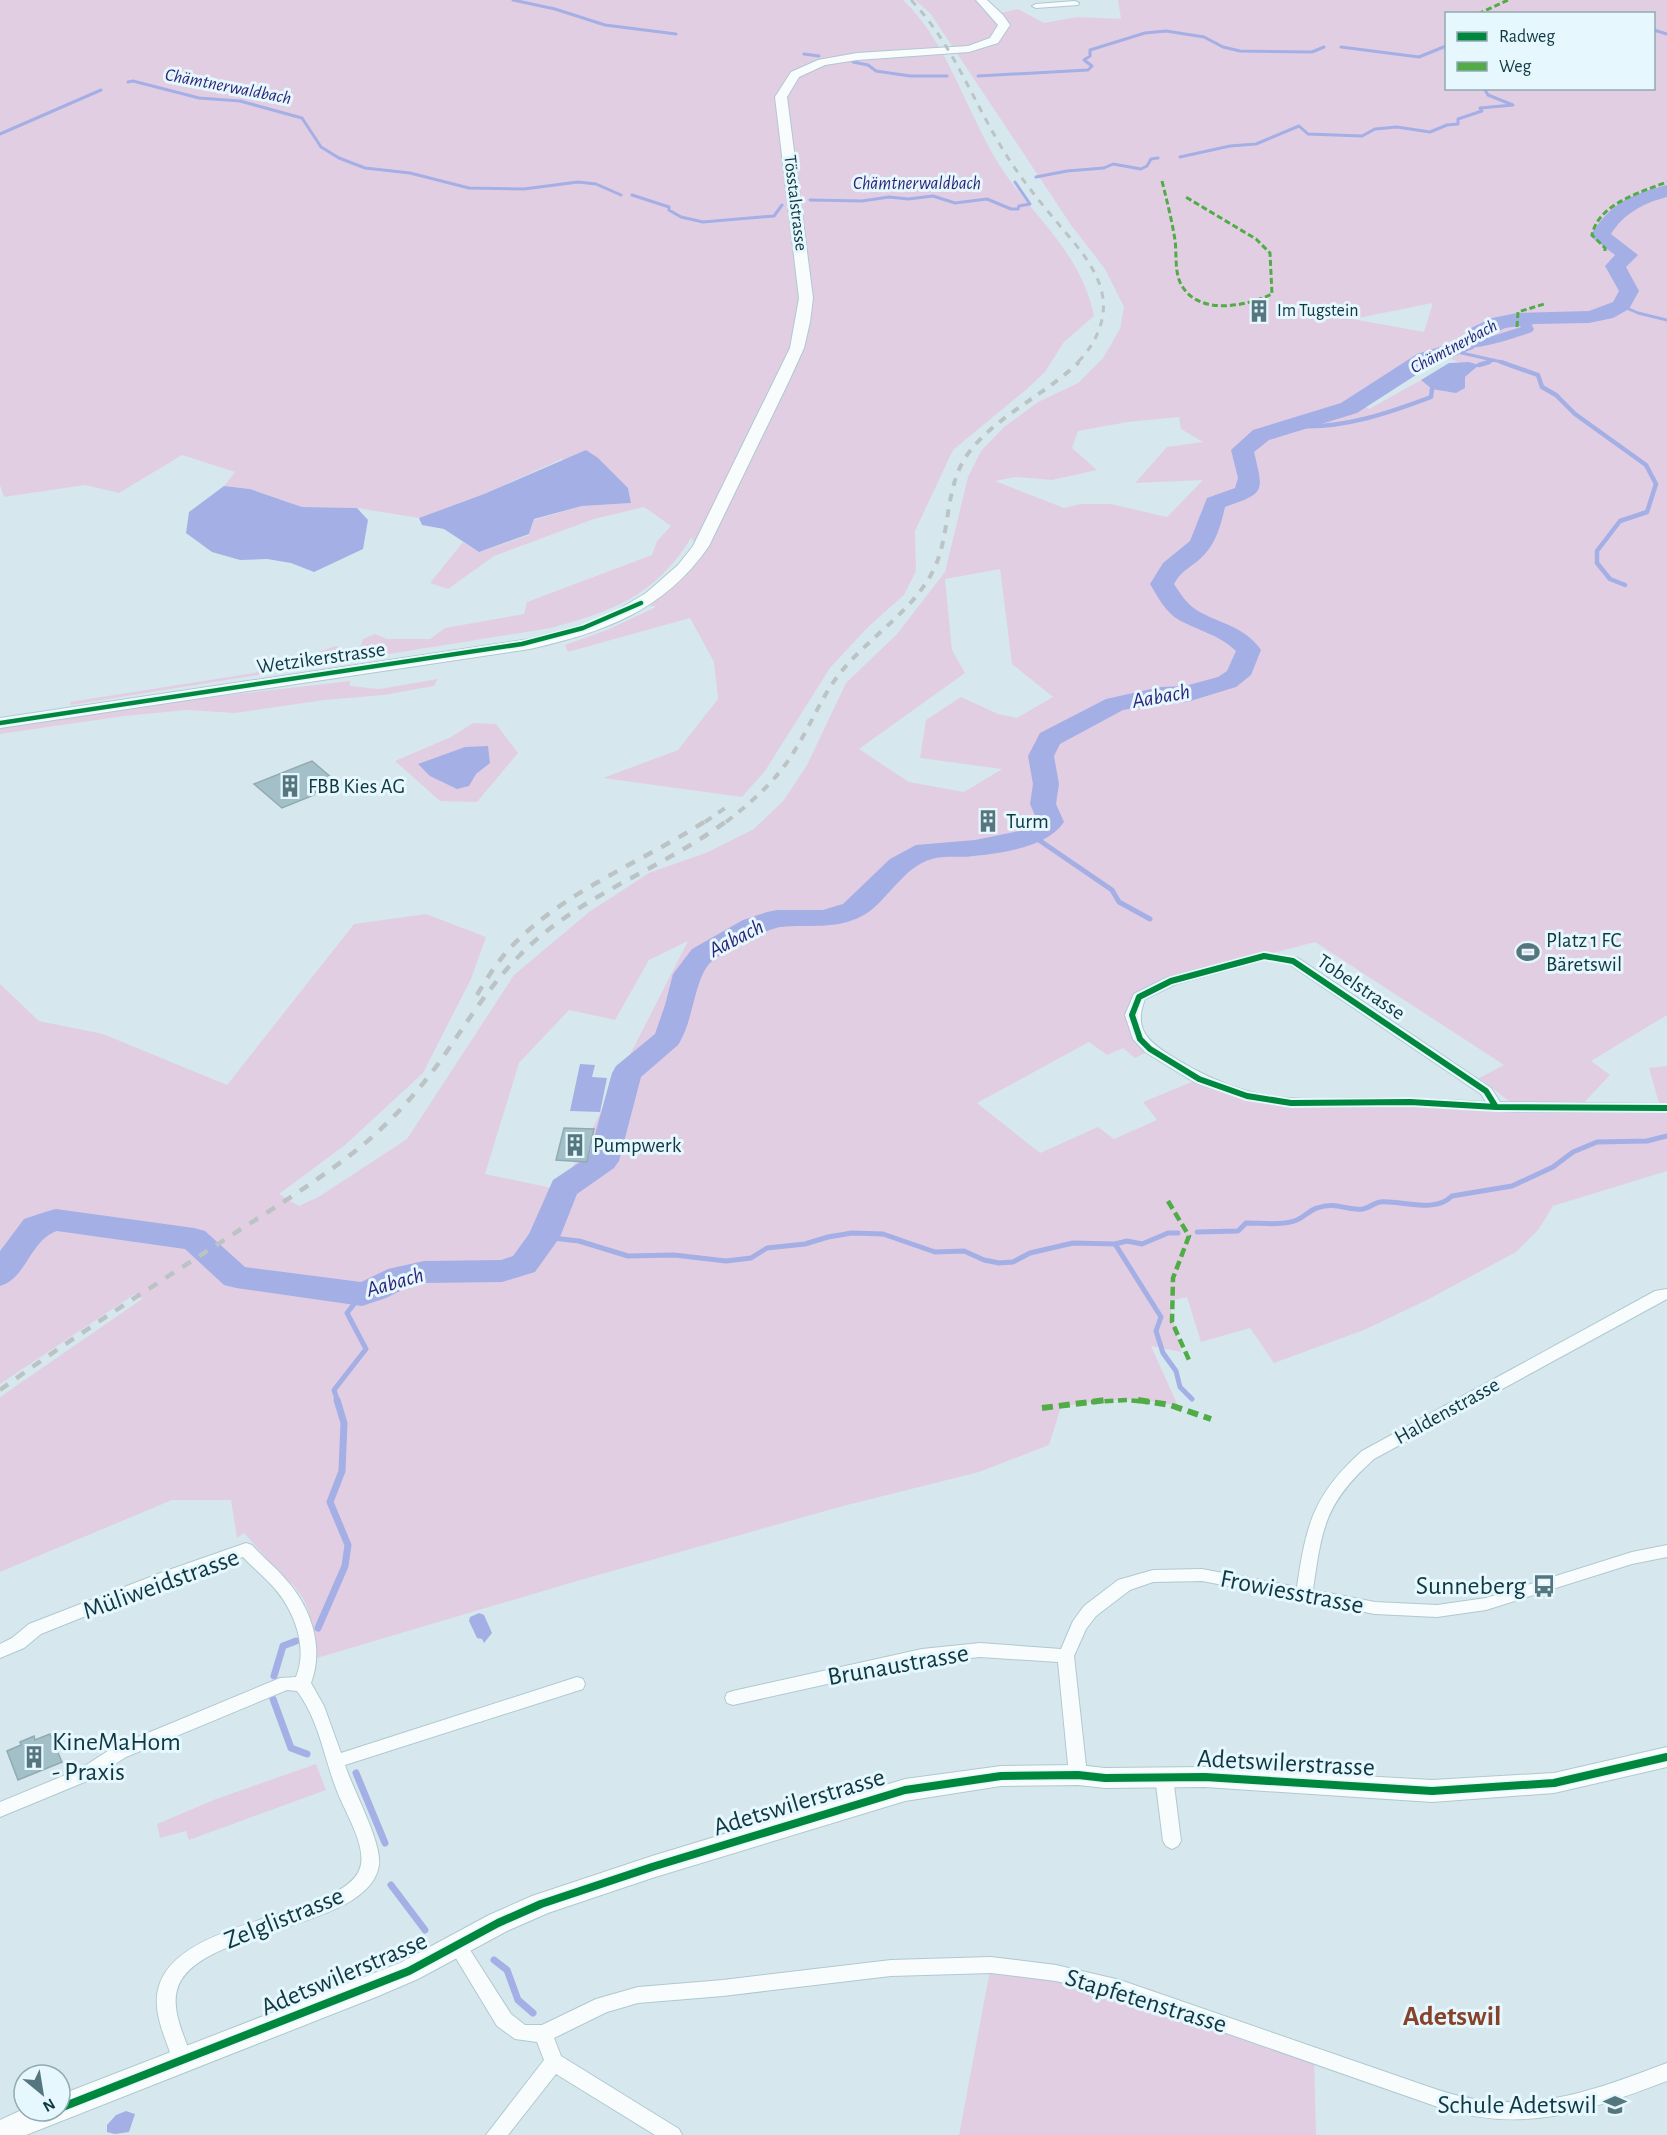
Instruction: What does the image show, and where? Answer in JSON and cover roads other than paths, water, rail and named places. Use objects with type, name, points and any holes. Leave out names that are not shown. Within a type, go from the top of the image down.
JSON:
[{"type":"main road","name":"Tösstalstrasse","points":[[688,567],[701,546],[782,381],[797,348],[802,328],[806,298],[781,97],[786,83],[800,72],[842,58],[955,51],[988,43],[1000,35],[1004,25],[981,0]]},
{"type":"main road","name":"Wetzikerstrasse","points":[[0,723],[471,653],[555,637],[615,618],[670,584],[688,567]]},
{"type":"main road","name":"Adetswilerstrasse","points":[[72,2103],[377,1985],[409,1971],[498,1923],[573,1893],[905,1791],[1001,1776],[1078,1775],[1105,1778],[1239,1779],[1432,1791],[1554,1783],[1667,1757]]},
{"type":"main road","points":[[0,2133],[23,2123]]},
{"type":"street","points":[[1036,6],[1075,5]]},
{"type":"street","name":"Tobelstrasse","points":[[1496,1107],[1486,1091],[1293,961],[1264,956],[1172,981],[1139,998],[1132,1015],[1140,1039],[1150,1049],[1199,1079],[1247,1096],[1291,1103],[1410,1102],[1496,1107],[1667,1108]]},
{"type":"street","name":"Haldenstrasse","points":[[1304,1594],[1314,1531],[1321,1510],[1330,1493],[1347,1472],[1368,1455],[1660,1294],[1667,1294]]},
{"type":"street","name":"Müliweidstrasse","points":[[0,1651],[18,1643],[35,1629],[169,1576],[246,1549],[282,1586],[302,1619],[309,1661],[309,1670],[302,1684]]},
{"type":"street","name":"Frowiesstrasse","points":[[1078,1775],[1066,1656],[1079,1626],[1098,1604],[1124,1585],[1153,1576],[1202,1575],[1375,1608],[1437,1611],[1486,1604],[1632,1558],[1667,1551]]},
{"type":"street","name":"Brunaustrasse","points":[[733,1698],[884,1663],[932,1655],[980,1650],[1066,1656]]},
{"type":"street","points":[[0,1810],[86,1774],[120,1752],[286,1683],[302,1684]]},
{"type":"street","name":"Zelglistrasse","points":[[183,2061],[166,2005],[168,1985],[179,1967],[204,1949],[337,1900],[360,1886],[370,1867],[368,1849],[311,1695],[302,1684]]},
{"type":"street","points":[[334,1762],[577,1684]]},
{"type":"street","points":[[1164,1777],[1172,1841]]},
{"type":"street","points":[[457,1945],[504,2020],[522,2033],[543,2034],[554,2062],[672,2135]]},
{"type":"street","name":"Stapfetenstrasse","points":[[543,2034],[603,2005],[638,1995],[723,1988],[891,1968],[990,1965],[1056,1973],[1120,1988],[1419,2092],[1488,2111],[1523,2112],[1551,2108],[1667,2072]]},
{"type":"street","points":[[496,2135],[554,2062]]},
{"type":"water","points":[[1469,362],[1479,365],[1465,377],[1465,388],[1456,393],[1432,389],[1421,380],[1449,363]]},
{"type":"water","points":[[586,450],[598,458],[628,488],[631,503],[582,506],[534,519],[529,534],[479,552],[444,529],[422,525],[419,518],[484,494]]},
{"type":"water","points":[[224,486],[250,489],[302,507],[357,508],[368,520],[363,549],[314,572],[291,563],[267,559],[240,560],[212,552],[186,533],[189,512]]},
{"type":"water","points":[[488,746],[490,763],[476,774],[469,786],[457,789],[430,776],[418,764],[465,747]]},
{"type":"water","points":[[580,1064],[595,1065],[592,1077],[607,1078],[600,1112],[570,1111]]},
{"type":"water","points":[[479,1613],[484,1615],[492,1633],[484,1643],[482,1639],[477,1638],[469,1621],[470,1617]]},
{"type":"water","points":[[126,2111],[135,2114],[129,2132],[115,2134],[107,2132],[107,2125],[116,2115]]},
{"type":"waterway","points":[[513,0],[555,9],[605,25],[676,34]]},
{"type":"waterway","points":[[1655,30],[1667,34]]},
{"type":"waterway","points":[[978,76],[1088,70],[1092,66],[1084,60],[1090,56],[1090,50],[1145,33],[1166,31],[1204,37],[1223,47],[1240,51],[1312,52],[1324,47]]},
{"type":"waterway","points":[[1341,47],[1419,57],[1445,46]]},
{"type":"waterway","points":[[804,54],[819,56]]},
{"type":"waterway","points":[[853,62],[868,65],[876,71],[910,76],[947,76]]},
{"type":"waterway","name":"Chämtnerwaldbach","points":[[128,82],[133,81],[199,98],[240,101],[302,118],[321,147],[339,158],[365,168],[410,173],[469,188],[524,189],[578,182],[596,184],[621,195]]},
{"type":"waterway","name":"Chämtnerwaldbach","points":[[0,134],[101,90]]},
{"type":"waterway","points":[[1180,157],[1230,146],[1256,144],[1299,126],[1308,134],[1362,136],[1375,129],[1397,127],[1430,132],[1447,125],[1458,124],[1458,119],[1482,111],[1480,108],[1513,105],[1488,95],[1485,90]]},
{"type":"waterway","name":"Chämtnerwaldbach","points":[[1036,177],[1067,171],[1104,168],[1113,164],[1141,169],[1147,166],[1151,159],[1158,158]]},
{"type":"waterway","name":"Chämtnerwaldbach","points":[[810,200],[862,201],[889,197],[908,199],[933,196],[955,203],[987,199],[1011,209],[1018,209],[1019,206],[1030,204],[1015,182]]},
{"type":"waterway","name":"Aabach","points":[[0,1275],[35,1227],[56,1220],[194,1239],[236,1277],[362,1294],[400,1277],[424,1272],[502,1271],[524,1264],[544,1237],[564,1188],[603,1161],[627,1073],[668,1038],[680,1005],[687,974],[702,955],[753,926],[777,918],[825,919],[853,910],[900,865],[926,851],[975,848],[1033,836],[1051,822],[1043,804],[1046,784],[1041,756],[1049,739],[1115,704],[1160,695],[1187,694],[1227,682],[1238,675],[1249,650],[1235,636],[1186,614],[1173,602],[1162,584],[1171,569],[1201,544],[1215,503],[1246,492],[1249,478],[1242,450],[1261,435],[1349,408],[1425,359],[1466,345],[1478,333],[1499,323],[1517,319],[1589,317],[1606,313],[1620,306],[1629,291],[1615,266],[1628,255],[1600,236],[1620,211],[1645,197],[1667,191]]},
{"type":"waterway","name":"Chämtnerwaldbach","points":[[632,195],[669,207],[669,210],[681,217],[703,222],[774,216],[782,205]]},
{"type":"waterway","points":[[1622,306],[1638,313],[1667,320]]},
{"type":"waterway","name":"Chämtnerbach","points":[[1466,345],[1482,344],[1483,341],[1526,330],[1528,329],[1522,317]]},
{"type":"waterway","name":"Chämtnerbach","points":[[1453,351],[1493,360]]},
{"type":"waterway","points":[[1485,363],[1493,360]]},
{"type":"waterway","points":[[1493,360],[1506,363]]},
{"type":"waterway","points":[[1479,365],[1489,362]]},
{"type":"waterway","points":[[1501,362],[1538,375],[1542,387],[1556,395],[1575,414],[1646,465],[1656,484],[1647,512],[1620,521],[1597,551],[1597,563],[1610,579],[1625,585]]},
{"type":"waterway","points":[[1297,426],[1331,425],[1382,414],[1431,397],[1432,389]]},
{"type":"waterway","points":[[1033,836],[1112,890],[1119,902],[1150,919]]},
{"type":"waterway","points":[[1197,1232],[1238,1231],[1246,1223],[1291,1222],[1324,1206],[1357,1209],[1380,1202],[1436,1204],[1452,1196],[1512,1186],[1553,1167],[1573,1152],[1597,1142],[1647,1141],[1667,1136]]},
{"type":"waterway","points":[[544,1237],[579,1241],[628,1256],[674,1255],[726,1261],[751,1258],[767,1248],[805,1244],[852,1233],[883,1234],[935,1252],[964,1251],[984,1260],[999,1263],[1013,1262],[1030,1253],[1073,1243],[1115,1244]]},
{"type":"waterway","points":[[1115,1244],[1127,1241],[1142,1244],[1168,1233],[1178,1233]]},
{"type":"waterway","points":[[1115,1244],[1161,1317],[1156,1331],[1163,1353],[1176,1371],[1180,1387],[1192,1399]]},
{"type":"waterway","points":[[338,1402],[334,1390],[366,1349],[347,1313],[362,1294]]},
{"type":"waterway","points":[[318,1628],[345,1566],[348,1545],[330,1502],[342,1471],[344,1423],[337,1400]]},
{"type":"waterway","points":[[274,1676],[283,1646],[296,1641]]},
{"type":"waterway","points":[[273,1699],[291,1748],[307,1754]]},
{"type":"waterway","points":[[356,1773],[385,1843]]},
{"type":"waterway","points":[[391,1885],[425,1930]]},
{"type":"waterway","points":[[494,1960],[507,1970],[518,2000],[533,2013]]},
{"type":"railway","points":[[911,0],[938,33],[1012,163],[1033,193],[1083,254],[1095,273],[1102,293],[1103,312],[1094,340],[1077,363]]},
{"type":"railway","points":[[726,822],[755,798],[781,771],[841,672],[902,612],[924,586],[939,557],[951,494],[961,464],[970,451],[994,426],[1052,385],[1079,362]]},
{"type":"railway","points":[[705,822],[728,806]]},
{"type":"railway","points":[[477,995],[511,947],[555,909],[707,820]]},
{"type":"railway","points":[[0,1390],[118,1309],[299,1192],[358,1149],[413,1096],[498,979],[543,934],[568,915],[676,854],[728,820]]},
{"type":"place","name":"Im Tugstein","points":[[1259,311]]},
{"type":"place","name":"FBB Kies AG","points":[[290,786]]},
{"type":"place","name":"Turm","points":[[988,821]]},
{"type":"place","name":"Platz 1 FC Bäretswil","points":[[1528,952]]},
{"type":"place","name":"Pumpwerk","points":[[575,1145]]},
{"type":"place","name":"Sunneberg","points":[[1544,1586]]},
{"type":"place","name":"KineMaHom - Praxis","points":[[34,1757]]},
{"type":"place","name":"Schule Adetswil","points":[[1615,2105]]},
{"type":"district","name":"Adetswil","points":[[1452,2017]]}]
